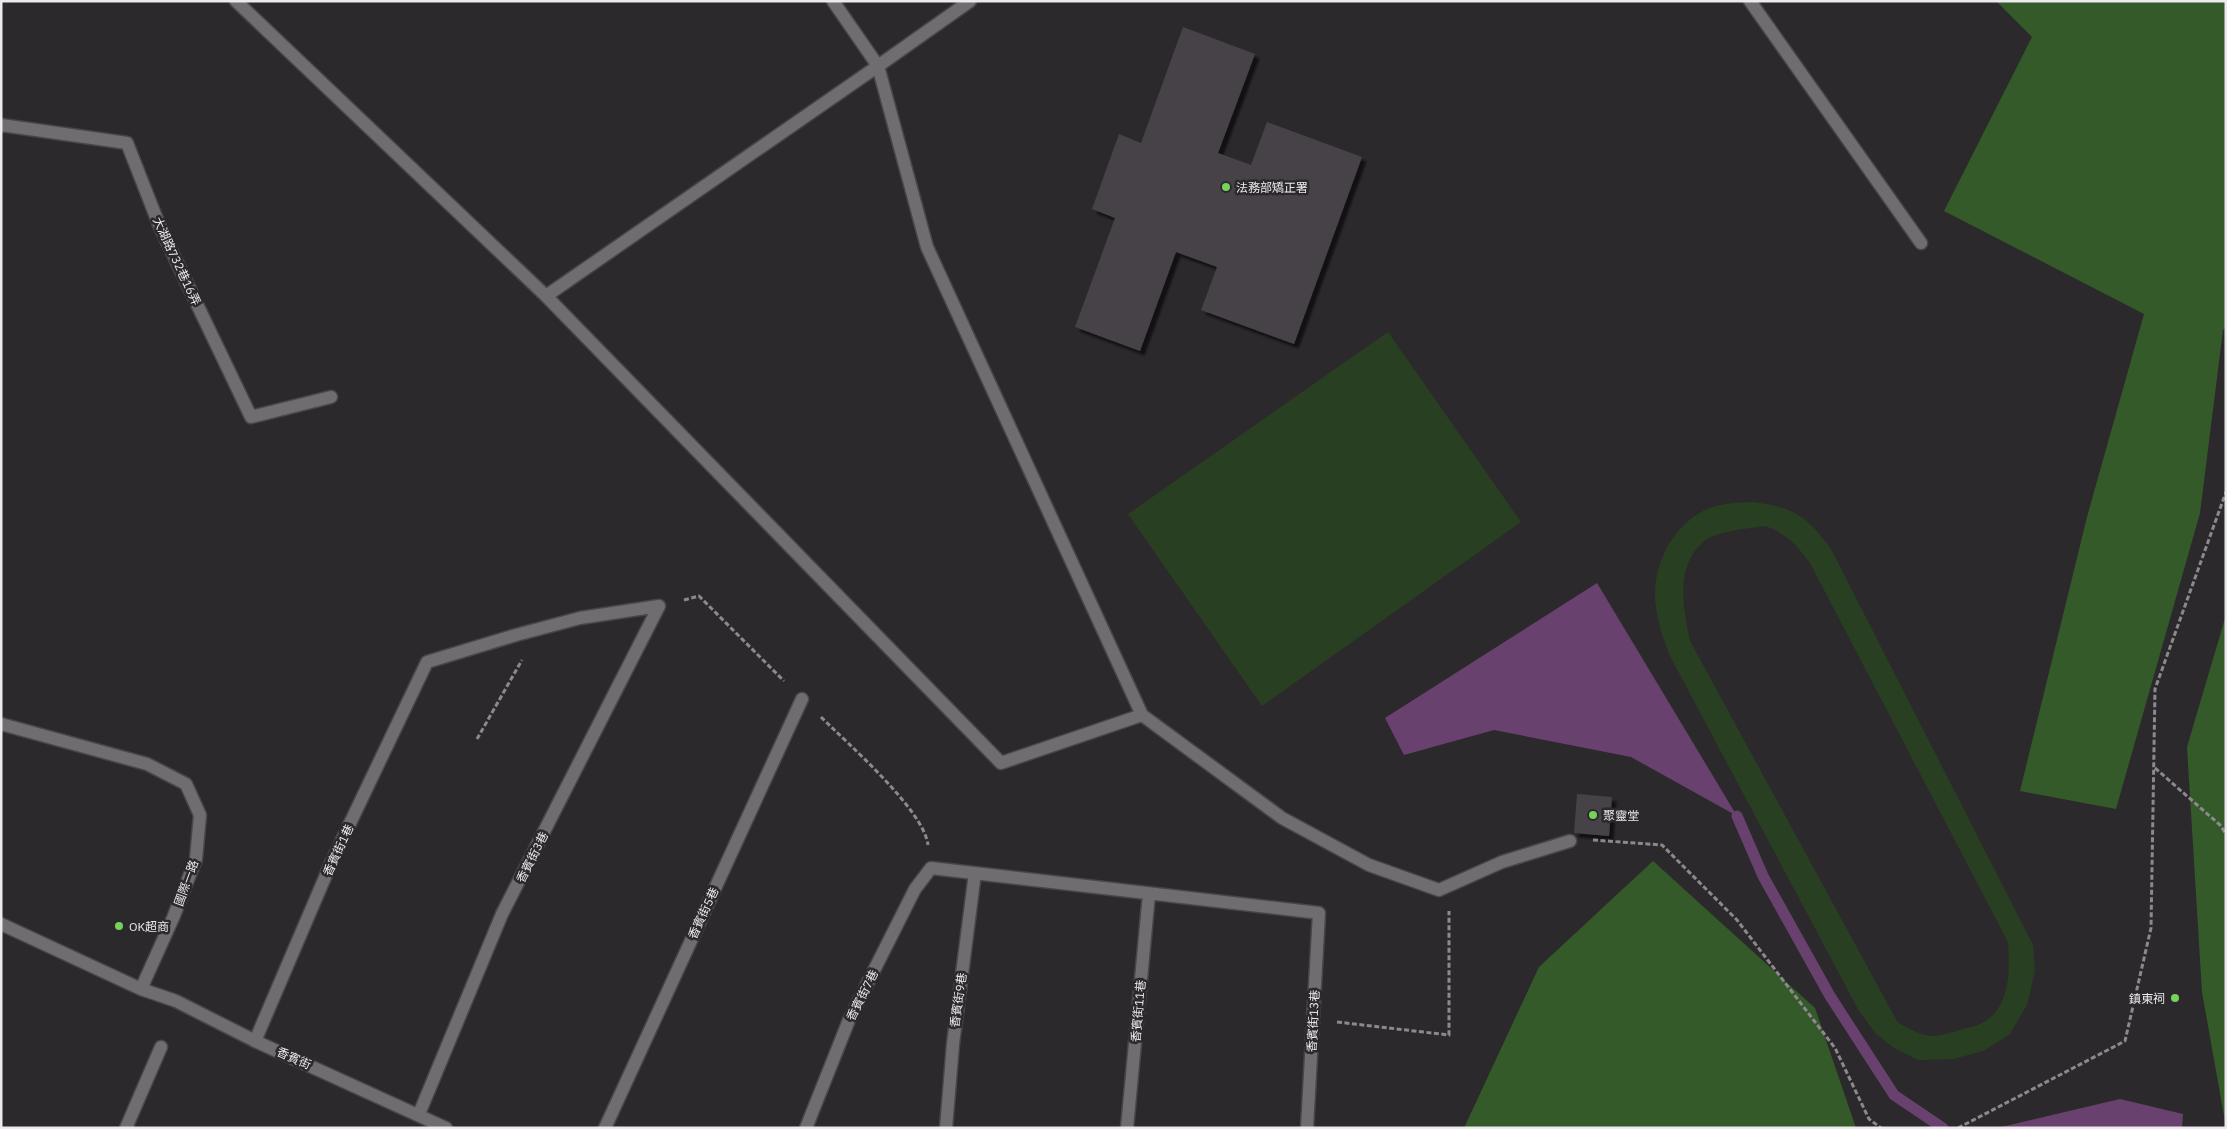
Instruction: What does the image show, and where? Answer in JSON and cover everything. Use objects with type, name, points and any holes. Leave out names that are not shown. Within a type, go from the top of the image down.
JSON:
[{"type":"street","points":[[236,1],[546,296],[1001,763],[1142,716]]},
{"type":"street","points":[[832,1],[878,66],[927,248],[1142,716],[1282,818],[1369,865],[1439,890],[1502,862],[1570,841]]},
{"type":"street","points":[[546,296],[970,1]]},
{"type":"street","points":[[1750,1],[1921,243]]},
{"type":"street","name":"大湖路732巷16弄","points":[[1,125],[128,143],[160,228],[251,417],[331,397]]},
{"type":"street","points":[[539,629],[580,618],[659,606]]},
{"type":"street","name":"香賓街3巷","points":[[419,1114],[502,914],[659,606]]},
{"type":"street","name":"香賓街1巷","points":[[255,1040],[332,861],[427,662],[539,629]]},
{"type":"street","name":"香賓街5巷","points":[[605,1128],[802,699]]},
{"type":"street","name":"國際一路","points":[[1,724],[147,764],[186,784],[200,815],[196,859],[141,989]]},
{"type":"street","points":[[931,868],[1149,894]]},
{"type":"street","name":"香賓街7巷","points":[[806,1128],[849,1020],[915,889],[931,868]]},
{"type":"street","name":"香賓街9巷","points":[[946,1128],[953,1044],[975,873]]},
{"type":"street","name":"香賓街13巷","points":[[1149,894],[1319,913],[1307,1128]]},
{"type":"street","name":"香賓街11巷","points":[[1127,1128],[1149,894]]},
{"type":"street","points":[[1,924],[141,989]]},
{"type":"street","name":"香賓街","points":[[141,989],[176,1001],[255,1040],[446,1128]]},
{"type":"street","points":[[126,1128],[161,1047]]},
{"type":"path","points":[[1958,1128],[2125,1041],[2151,928],[2155,689],[2226,492]]},
{"type":"path","points":[[659,606],[699,596],[912,810],[927,837],[931,868]]},
{"type":"path","points":[[477,739],[539,629]]},
{"type":"path","points":[[2154,768],[2220,825],[2226,834]]},
{"type":"path","points":[[1570,841],[1600,839],[1662,845],[1737,920],[1835,1048],[1869,1119],[1881,1128]]},
{"type":"path","points":[[1313,1019],[1449,1036],[1449,886]]},
{"type":"green space","points":[[1996,1],[2226,1],[2226,327],[2223,330],[2200,513],[2116,809],[2020,791],[2087,517],[2144,314],[1944,211],[2032,37]]},
{"type":"green space","points":[[1388,332],[1521,522],[1262,706],[1128,514]]},
{"type":"green space","points":[[1752,502],[1779,507],[1798,515],[1814,528],[1831,549],[2033,945],[2035,971],[2027,1005],[2009,1035],[1983,1051],[1953,1059],[1918,1060],[1894,1048],[1876,1034],[1859,1011],[1670,656],[1660,627],[1655,597],[1658,571],[1667,547],[1683,526],[1703,511],[1721,505]],"holes":[[[1766,526],[1791,541],[1810,563],[2008,942],[2008,978],[2003,1000],[1989,1019],[1978,1025],[1944,1035],[1930,1036],[1916,1032],[1898,1023],[1690,641],[1685,615],[1683,588],[1688,563],[1694,552],[1708,538],[1716,535]]]},
{"type":"green space","points":[[2226,615],[2226,1127],[2202,992],[2187,747]]},
{"type":"green space","points":[[1653,861],[1815,1008],[1856,1128],[1464,1128],[1539,967]]},
{"type":"shaded area","points":[[1597,583],[1737,816],[1631,757],[1494,730],[1404,755],[1385,718]]},
{"type":"shaded area","points":[[2120,1099],[2183,1114],[2182,1128],[1997,1128]]},
{"type":"building","name":"法務部矯正署","points":[[1183,27],[1255,54],[1218,153],[1251,165],[1267,122],[1362,157],[1294,344],[1201,310],[1217,267],[1176,252],[1140,351],[1075,327],[1115,218],[1092,209],[1119,134],[1141,143]]},
{"type":"building","name":"聚靈堂","points":[[1577,794],[1612,797],[1609,836],[1574,833]]},
{"type":"waterway","points":[[1737,816],[1763,876],[1830,996],[1894,1095],[1943,1128]]},
{"type":"place","name":"法務部矯正署","points":[[1226,187]]},
{"type":"place","name":"聚靈堂","points":[[1593,815]]},
{"type":"place","name":"OK超商","points":[[119,926]]},
{"type":"place","name":"鎮東祠","points":[[2175,998]]}]
